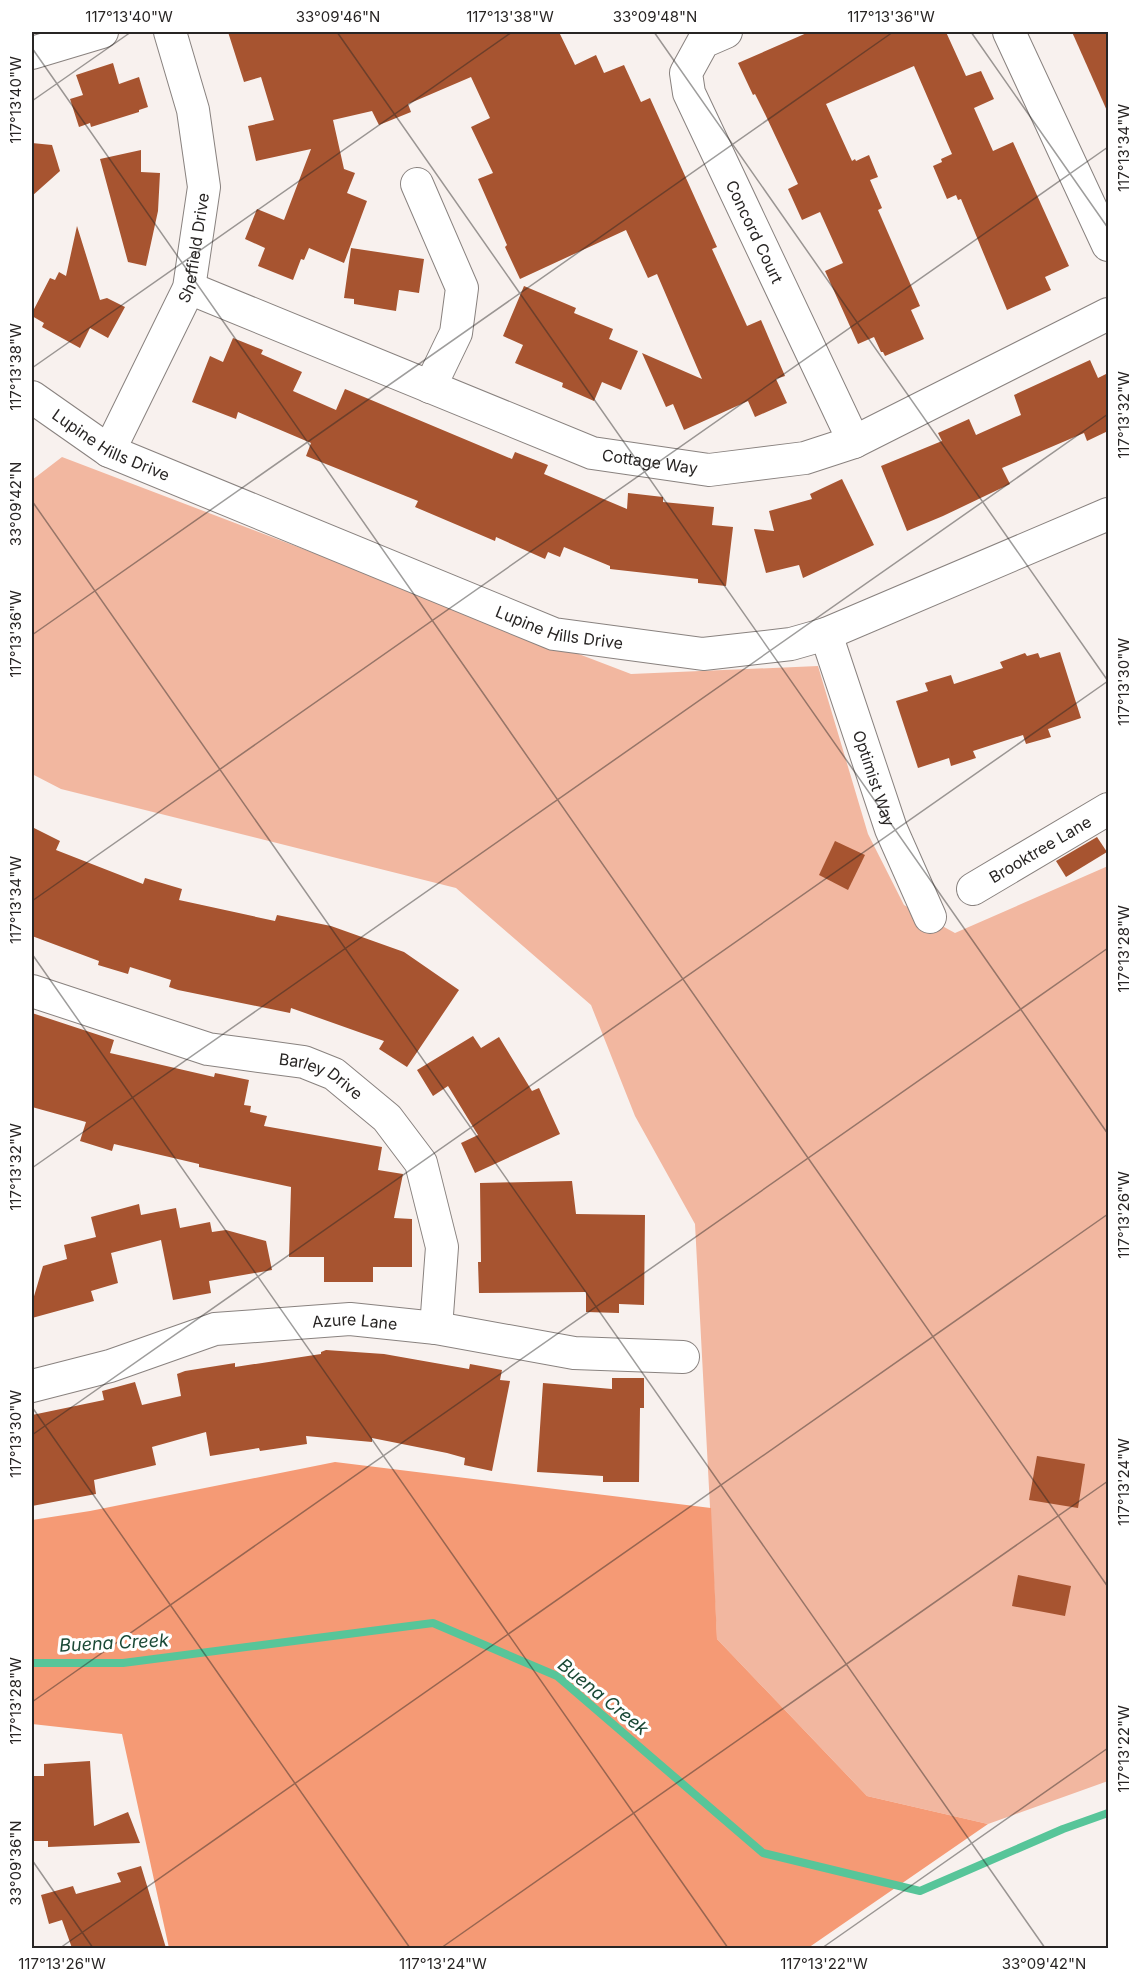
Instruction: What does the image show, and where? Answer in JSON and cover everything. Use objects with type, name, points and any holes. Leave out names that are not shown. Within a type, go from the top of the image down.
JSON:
[{"type":"street","points":[[32,53],[102,32]]},
{"type":"street","name":"Sheffield Drive","points":[[109,451],[189,288],[204,187],[193,110],[170,32]]},
{"type":"street","name":"Concord Court","points":[[726,32],[703,42],[686,73],[689,93],[854,442]]},
{"type":"street","points":[[1009,32],[1108,245]]},
{"type":"street","points":[[417,184],[462,288],[456,333],[430,387]]},
{"type":"street","name":"Cottage Way","points":[[189,288],[592,453],[709,470],[805,458],[854,442],[1108,314]]},
{"type":"street","name":"Lupine Hills Drive","points":[[32,397],[109,451],[554,634],[703,654],[791,644],[826,634],[1108,514]]},
{"type":"street","name":"Optimist Way","points":[[826,634],[891,829],[930,917]]},
{"type":"street","name":"Brooktree Lane","points":[[973,889],[1108,809]]},
{"type":"street","name":"Barley Drive","points":[[32,991],[207,1048],[304,1062],[334,1074],[387,1118],[421,1163],[442,1247],[436,1328]]},
{"type":"street","name":"Azure Lane","points":[[32,1386],[110,1366],[215,1329],[350,1319],[436,1328],[574,1353],[683,1357]]},
{"type":"shaded area","points":[[62,457],[631,674],[818,666],[868,834],[904,905],[955,933],[1108,866],[1108,1781],[988,1824],[867,1796],[717,1639],[695,1224],[635,1116],[591,1005],[456,888],[61,789],[32,774],[32,480]]},
{"type":"shaded area","points":[[335,1462],[711,1508],[717,1639],[867,1796],[988,1824],[808,1948],[169,1948],[122,1734],[32,1724],[32,1520],[90,1511]]},
{"type":"building","points":[[228,32],[559,32],[575,65],[596,55],[604,73],[624,65],[641,102],[650,98],[717,247],[712,249],[747,326],[761,320],[785,376],[776,379],[787,403],[755,417],[748,401],[684,430],[673,404],[666,407],[642,353],[702,379],[657,274],[648,278],[626,230],[520,279],[478,179],[493,173],[471,127],[490,118],[471,77],[408,104],[411,112],[379,125],[372,111],[333,120],[344,169],[355,173],[347,193],[367,201],[344,263],[309,248],[304,260],[301,259],[293,280],[258,266],[265,248],[245,239],[257,209],[284,220],[311,149],[256,161],[248,126],[274,120],[261,77],[244,82]]},
{"type":"building","points":[[809,32],[946,32],[966,76],[981,71],[994,99],[974,108],[993,151],[1013,142],[1069,266],[1045,277],[1051,290],[1007,310],[961,199],[958,200],[956,195],[947,199],[933,166],[952,154],[914,66],[826,104],[852,161],[869,155],[878,177],[870,180],[882,208],[878,210],[920,306],[911,310],[924,339],[885,356],[874,337],[858,344],[825,271],[843,263],[820,212],[802,220],[788,189],[798,184],[738,63]]},
{"type":"building","points":[[1072,32],[1108,32],[1108,113]]},
{"type":"building","points":[[113,63],[119,84],[139,77],[148,107],[91,127],[90,123],[79,127],[70,99],[83,95],[76,75]]},
{"type":"building","points":[[32,143],[52,145],[60,171],[32,196]]},
{"type":"building","points":[[141,150],[141,172],[160,173],[158,211],[146,266],[128,262],[100,159]]},
{"type":"building","points":[[77,226],[100,300],[107,298],[125,307],[108,338],[90,328],[80,348],[42,327],[44,323],[32,316],[50,278],[55,280],[59,272],[66,276]]},
{"type":"building","points":[[351,248],[424,259],[419,293],[399,290],[396,311],[354,304],[354,299],[344,298]]},
{"type":"building","points":[[524,286],[576,308],[574,313],[613,329],[609,339],[638,351],[621,390],[602,382],[594,401],[562,387],[563,383],[515,363],[523,345],[503,336]]},
{"type":"building","points":[[233,338],[263,350],[261,354],[302,372],[293,391],[336,410],[345,389],[512,459],[515,452],[548,465],[544,474],[627,509],[628,493],[663,497],[663,502],[714,507],[712,525],[733,527],[726,586],[698,583],[698,579],[610,569],[610,566],[564,547],[560,557],[548,552],[545,559],[496,537],[495,541],[415,507],[418,501],[306,456],[311,443],[238,412],[236,419],[192,402],[210,356],[223,362]]},
{"type":"building","points":[[1090,360],[1098,378],[1108,373],[1108,431],[1087,441],[1084,433],[1002,468],[1010,484],[907,531],[881,466],[942,441],[938,433],[969,419],[976,435],[1021,415],[1014,395]]},
{"type":"building","points":[[842,479],[874,545],[803,578],[799,565],[766,573],[754,529],[774,531],[769,511],[812,499],[810,494]]},
{"type":"building","points":[[1060,652],[1081,718],[1048,729],[1051,737],[1026,744],[1023,735],[973,751],[976,758],[951,766],[949,758],[918,768],[896,701],[928,691],[925,683],[951,675],[954,684],[1003,668],[1000,662],[1025,653],[1027,656],[1038,653],[1040,658]]},
{"type":"building","points":[[32,827],[60,841],[56,850],[143,884],[145,878],[182,889],[179,900],[275,921],[277,915],[331,926],[404,952],[459,990],[407,1067],[379,1049],[384,1041],[291,1008],[290,1013],[178,990],[169,987],[171,980],[130,967],[128,974],[98,965],[99,961],[32,936]]},
{"type":"building","points":[[1097,837],[1107,852],[1066,877],[1056,861]]},
{"type":"building","points":[[835,841],[865,855],[848,890],[819,875]]},
{"type":"building","points":[[32,1013],[114,1040],[110,1053],[214,1077],[215,1073],[249,1080],[244,1105],[251,1106],[250,1112],[267,1116],[264,1126],[382,1147],[378,1170],[403,1174],[394,1218],[412,1219],[412,1267],[373,1267],[373,1282],[324,1282],[324,1257],[289,1257],[291,1187],[199,1167],[199,1164],[114,1144],[112,1151],[80,1141],[86,1122],[32,1107]]},
{"type":"building","points":[[473,1036],[481,1048],[499,1037],[532,1091],[539,1088],[560,1134],[475,1173],[461,1143],[478,1135],[448,1086],[433,1096],[417,1070]]},
{"type":"building","points":[[572,1181],[576,1214],[645,1215],[644,1305],[619,1304],[619,1313],[586,1312],[586,1292],[479,1293],[480,1183]]},
{"type":"building","points":[[139,1204],[141,1215],[176,1208],[180,1228],[210,1222],[212,1232],[226,1230],[266,1241],[272,1270],[209,1281],[211,1293],[173,1300],[161,1240],[111,1253],[118,1283],[91,1291],[94,1301],[32,1318],[32,1303],[43,1266],[67,1259],[64,1245],[96,1237],[91,1217]]},
{"type":"building","points":[[326,1350],[384,1354],[469,1369],[470,1364],[502,1370],[500,1380],[510,1381],[492,1471],[464,1465],[465,1458],[447,1453],[372,1438],[372,1442],[306,1436],[307,1444],[260,1451],[259,1448],[210,1456],[206,1432],[152,1447],[156,1465],[94,1480],[96,1494],[32,1506],[32,1415],[104,1400],[102,1391],[135,1382],[142,1405],[181,1396],[177,1374],[185,1371],[235,1363],[235,1367],[321,1354]]},
{"type":"building","points":[[612,1378],[644,1378],[644,1408],[640,1408],[639,1482],[603,1482],[603,1476],[537,1472],[543,1383],[612,1389]]},
{"type":"building","points":[[1037,1456],[1085,1464],[1078,1508],[1029,1500]]},
{"type":"building","points":[[1018,1575],[1071,1586],[1065,1616],[1012,1606]]},
{"type":"building","points":[[90,1761],[94,1826],[128,1812],[140,1843],[48,1847],[48,1841],[32,1841],[32,1776],[44,1776],[44,1764]]},
{"type":"building","points":[[141,1866],[166,1948],[72,1948],[62,1920],[49,1924],[41,1895],[73,1886],[76,1894],[121,1882],[117,1873]]},
{"type":"waterway","name":"Buena Creek","points":[[32,1663],[123,1663],[433,1623],[557,1676],[763,1853],[920,1891],[1063,1829],[1108,1813]]}]
